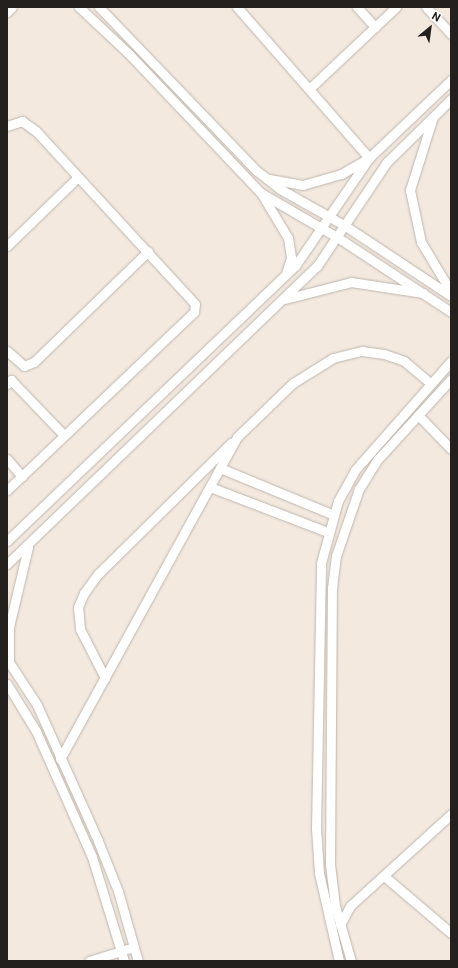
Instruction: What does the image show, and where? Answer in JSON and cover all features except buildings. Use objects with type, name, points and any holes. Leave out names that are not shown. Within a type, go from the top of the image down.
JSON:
[{"type":"street","points":[[7,12],[12,7]]},
{"type":"street","points":[[79,7],[129,54],[261,194],[288,238],[291,258],[284,276]]},
{"type":"street","points":[[100,7],[267,179],[344,225],[451,296]]},
{"type":"street","points":[[237,7],[369,158]]},
{"type":"street","points":[[357,7],[375,27]]},
{"type":"street","points":[[309,89],[396,7]]},
{"type":"street","points":[[426,7],[451,34]]},
{"type":"street","points":[[7,541],[284,276],[322,229],[369,158],[451,80]]},
{"type":"street","points":[[7,564],[317,266],[387,162],[451,99]]},
{"type":"street","points":[[434,116],[410,190],[421,242],[451,292]]},
{"type":"street","points":[[7,126],[22,121],[192,296],[194,312],[22,476],[8,486]]},
{"type":"street","points":[[267,179],[303,185],[341,174],[369,158]]},
{"type":"street","points":[[7,246],[78,177]]},
{"type":"street","points":[[261,194],[337,237],[425,293],[451,312]]},
{"type":"street","points":[[7,351],[24,366],[34,362],[148,251]]},
{"type":"street","points":[[282,300],[351,282],[425,293]]},
{"type":"street","points":[[105,678],[83,640],[78,606],[98,574],[293,383],[333,358],[362,351],[384,354],[404,361],[430,383]]},
{"type":"street","points":[[339,961],[318,873],[316,828],[317,623],[321,564],[328,532],[334,515],[355,470],[430,383],[451,361]]},
{"type":"street","points":[[351,961],[340,926],[330,864],[332,588],[336,556],[359,489],[378,459],[451,379]]},
{"type":"street","points":[[7,384],[11,380],[64,435]]},
{"type":"street","points":[[418,415],[451,449]]},
{"type":"street","points":[[60,759],[237,437]]},
{"type":"street","points":[[7,459],[22,476]]},
{"type":"street","points":[[204,470],[219,471],[334,515]]},
{"type":"street","points":[[210,487],[328,532]]},
{"type":"street","points":[[30,542],[9,627],[8,660],[37,705],[98,841],[130,932],[138,961]]},
{"type":"street","points":[[7,684],[36,730],[92,857],[122,957]]},
{"type":"street","points":[[340,926],[350,906],[451,814]]},
{"type":"street","points":[[384,876],[451,933]]},
{"type":"street","points":[[110,915],[130,932]]},
{"type":"street","points":[[89,961],[122,957],[134,947]]}]
